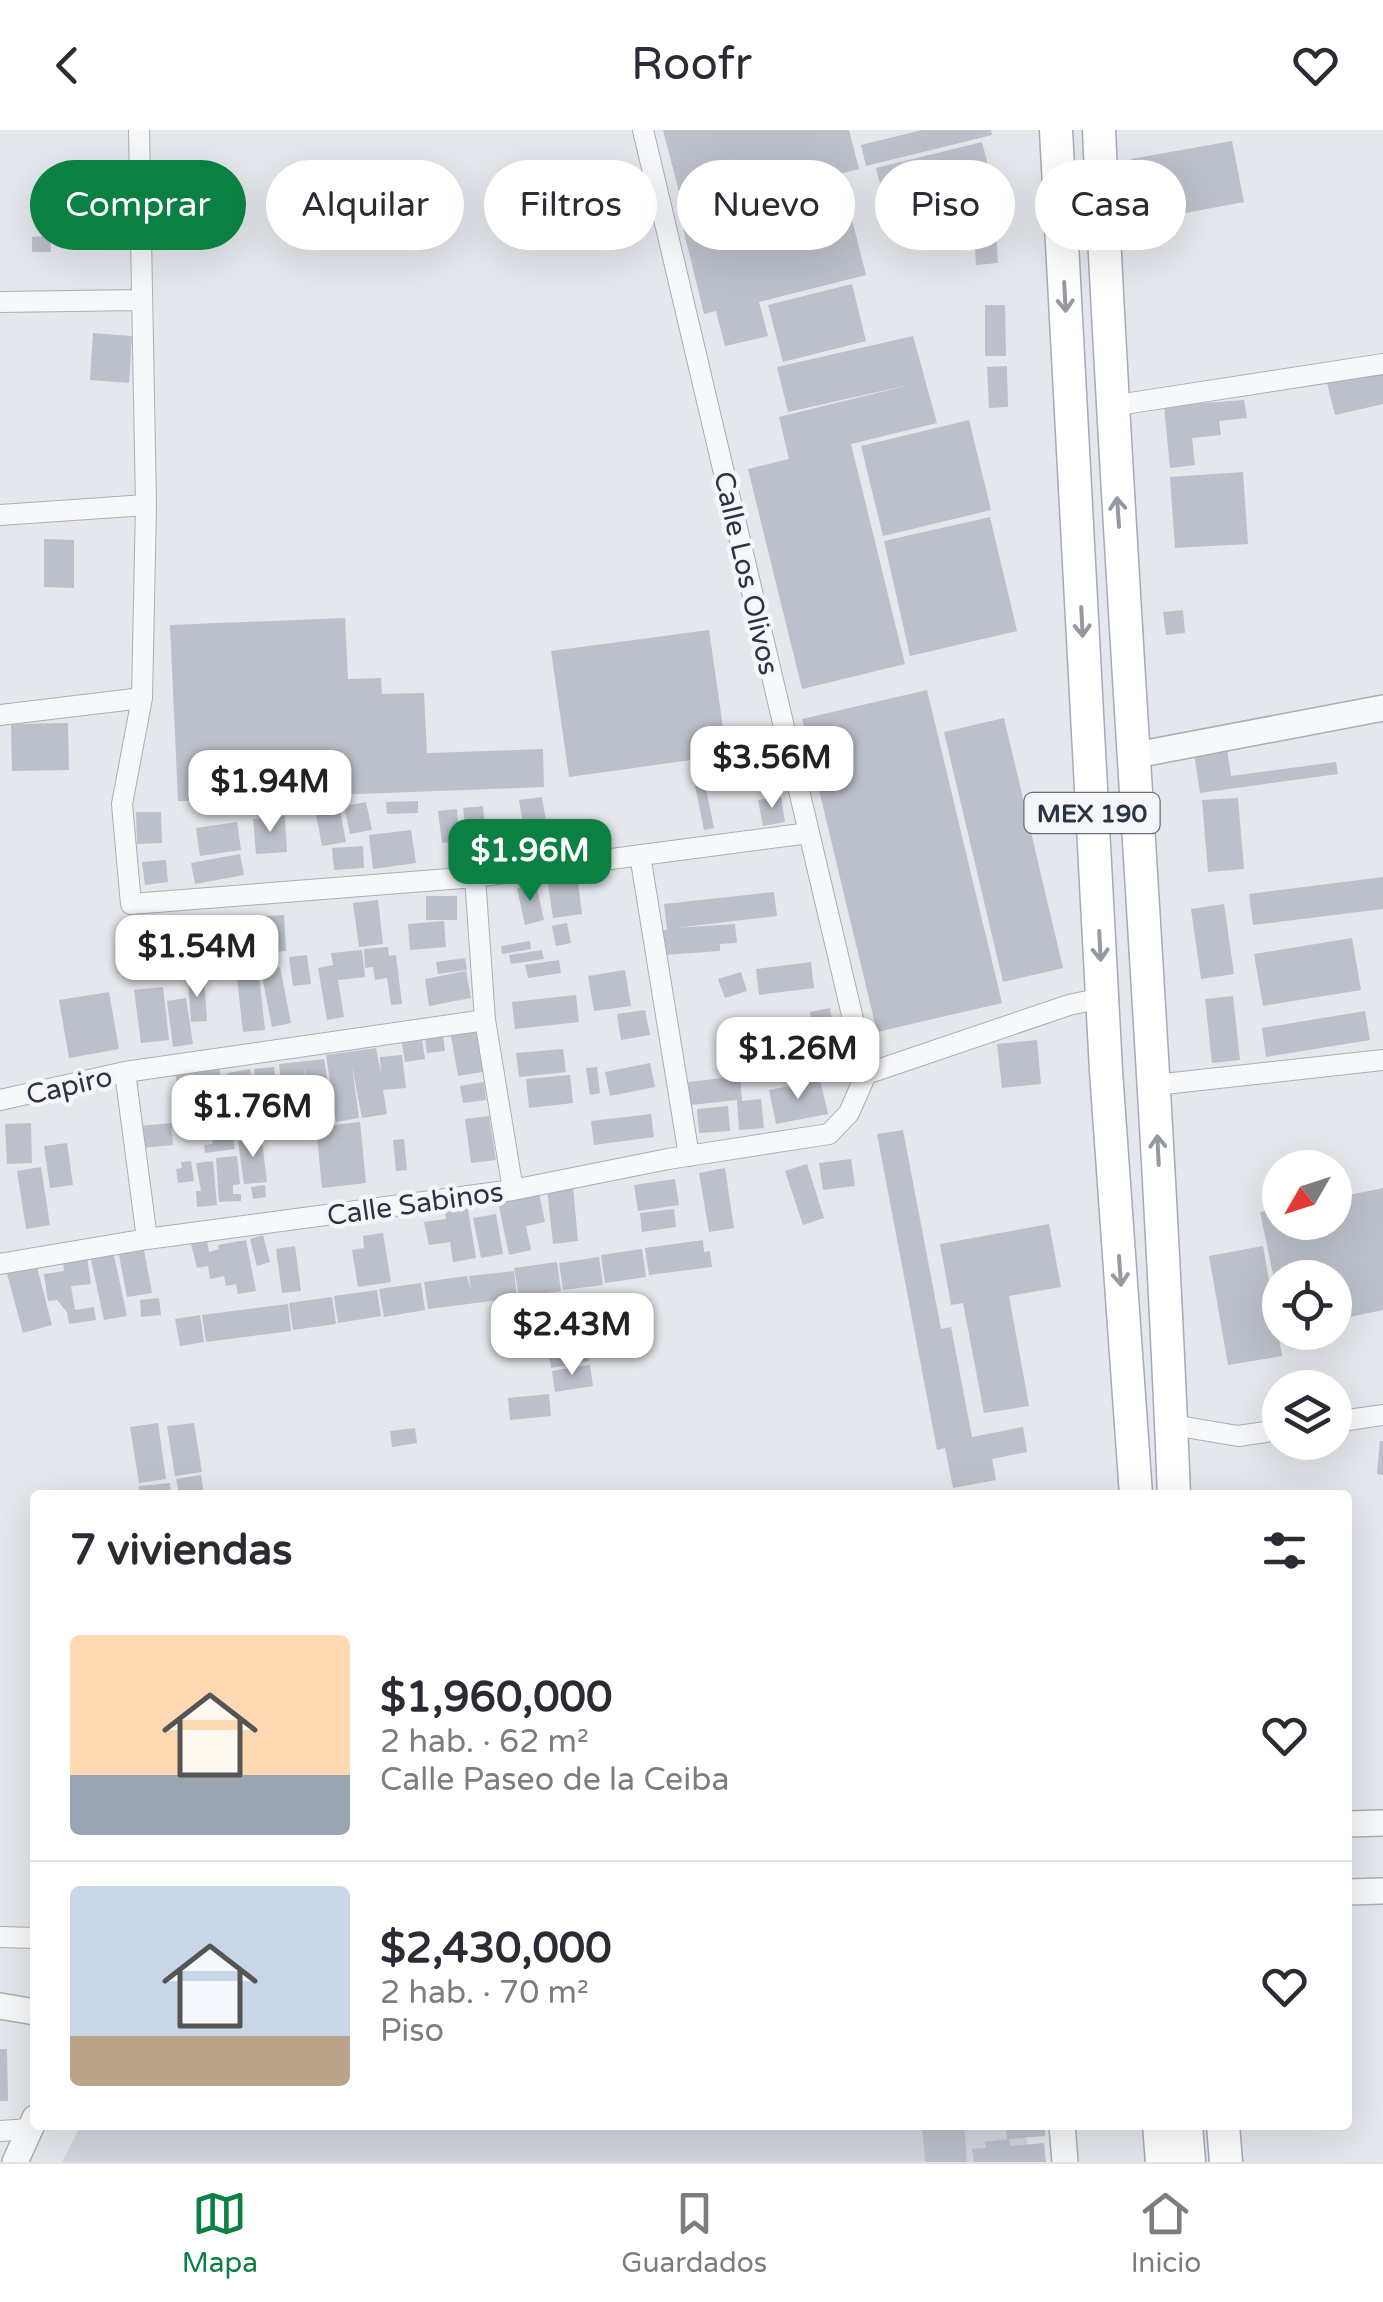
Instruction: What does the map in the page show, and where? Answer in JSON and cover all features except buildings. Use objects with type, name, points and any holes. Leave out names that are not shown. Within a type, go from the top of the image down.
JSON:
[{"type":"main road","name":"MEX 190","points":[[1056,130],[1102,998],[1136,1490]]},
{"type":"main road","name":"MEX 190","points":[[1099,130],[1111,406],[1155,1086],[1174,1490]]},
{"type":"main road","points":[[1159,2130],[1162,2162]]},
{"type":"main road","points":[[1186,2130],[1189,2162]]},
{"type":"street","points":[[139,130],[146,505],[142,698],[122,804],[132,904],[475,877],[809,833]]},
{"type":"street","name":"Calle Los Olivos","points":[[643,130],[866,1074]]},
{"type":"street","points":[[0,302],[142,300]]},
{"type":"street","points":[[1111,406],[1383,364]]},
{"type":"street","points":[[0,515],[146,505]]},
{"type":"street","points":[[0,715],[142,698]]},
{"type":"street","points":[[1136,755],[1383,708]]},
{"type":"street","points":[[640,855],[689,1156]]},
{"type":"street","points":[[475,877],[485,1020],[513,1190]]},
{"type":"street","points":[[866,1074],[1102,998]]},
{"type":"street","name":"Capiro","points":[[5,1099],[125,1072],[485,1020]]},
{"type":"street","points":[[1155,1086],[1383,1060]]},
{"type":"street","points":[[125,1072],[148,1239]]},
{"type":"street","name":"Calle Sabinos","points":[[0,1264],[148,1239],[513,1190],[830,1134],[849,1113],[866,1074]]},
{"type":"street","points":[[1352,1420],[1383,1415]]},
{"type":"street","points":[[1173,1426],[1238,1436],[1262,1433]]},
{"type":"street","points":[[1352,1824],[1383,1823]]},
{"type":"street","points":[[1352,1892],[1383,1891]]},
{"type":"street","points":[[0,1937],[30,1938]]},
{"type":"street","points":[[0,2006],[30,2010]]},
{"type":"street","points":[[0,2130],[30,2124]]},
{"type":"street","points":[[14,2162],[30,2128]]},
{"type":"street","points":[[1062,2130],[1064,2162]]},
{"type":"shaded area","points":[[78,2130],[1026,2130],[1029,2162],[62,2162]]}]
